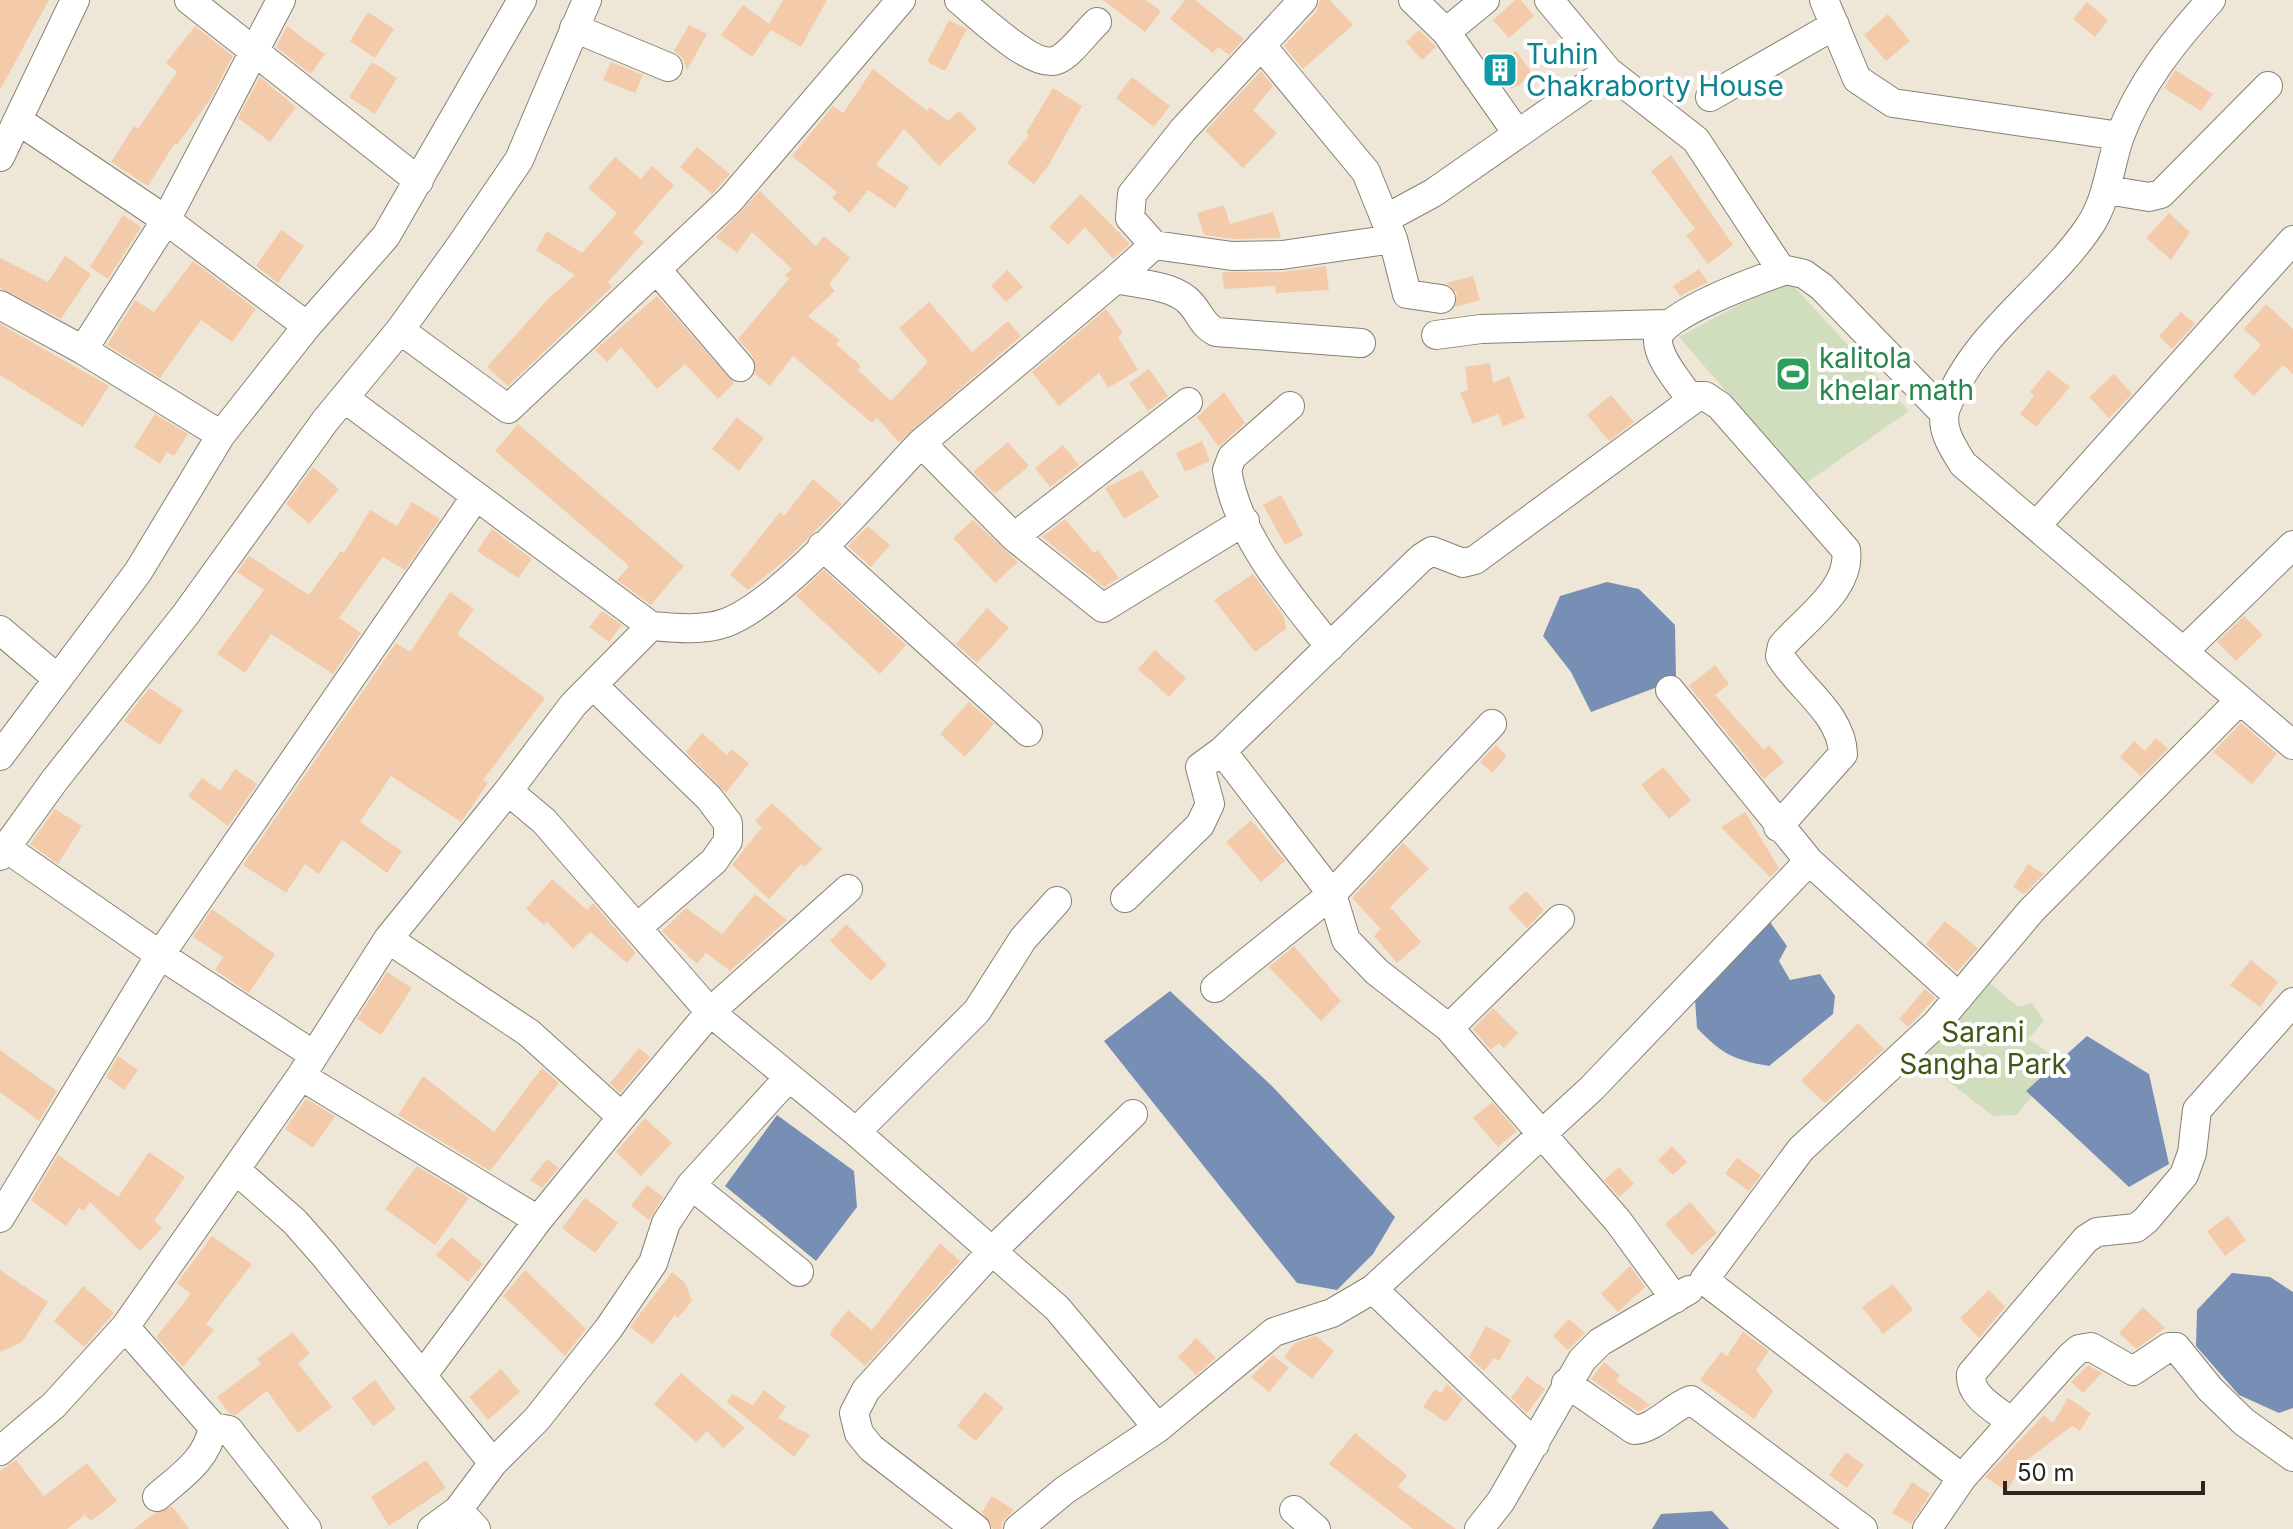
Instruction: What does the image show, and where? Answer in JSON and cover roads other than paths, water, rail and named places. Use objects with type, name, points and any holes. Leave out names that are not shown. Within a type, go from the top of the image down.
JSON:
[{"type":"street","points":[[0,157],[75,0]]},
{"type":"street","points":[[189,0],[419,181]]},
{"type":"street","points":[[83,350],[166,220],[281,0]]},
{"type":"street","points":[[0,756],[138,572],[221,435],[307,326],[386,236],[522,0]]},
{"type":"street","points":[[538,1220],[308,1066],[160,955],[3,852],[54,781],[186,614],[344,398],[400,330],[519,160],[587,0]]},
{"type":"street","points":[[400,330],[508,409],[657,270],[771,155],[901,0]]},
{"type":"street","points":[[959,0],[1025,52],[1044,63],[1058,60],[1097,22]]},
{"type":"street","points":[[1303,0],[1183,130],[1132,194],[1128,208],[1130,218],[1154,245],[1232,256],[1257,256],[1389,229],[1433,193],[1608,71]]},
{"type":"street","points":[[1413,0],[1446,32],[1517,133]]},
{"type":"street","points":[[1446,32],[1485,0]]},
{"type":"street","points":[[1549,0],[1608,71],[1696,140],[1782,271]]},
{"type":"street","points":[[2211,0],[2162,55],[2120,136],[2107,190],[2090,226],[1998,330],[1955,387],[1944,413],[1948,440],[1963,464],[2240,700],[2290,737]]},
{"type":"street","points":[[1710,97],[1830,7],[1857,79],[1893,103],[2120,136]]},
{"type":"street","points":[[574,28],[668,67]]},
{"type":"street","points":[[1261,45],[1366,172],[1389,229],[1407,294],[1441,299]]},
{"type":"street","points":[[2107,190],[2141,196],[2161,194],[2268,86]]},
{"type":"street","points":[[19,121],[166,220],[307,326]]},
{"type":"street","points":[[2037,525],[2293,240]]},
{"type":"street","points":[[344,398],[651,626],[687,628],[724,624],[754,608],[822,546],[921,443],[1154,245]]},
{"type":"street","points":[[657,270],[740,367]]},
{"type":"street","points":[[1690,398],[1658,342],[1666,324],[1680,314],[1782,271],[1804,274],[1822,287],[1944,413]]},
{"type":"street","points":[[1116,279],[1178,295],[1195,310],[1204,326],[1216,332],[1361,343]]},
{"type":"street","points":[[0,305],[83,350],[221,435]]},
{"type":"street","points":[[1436,335],[1481,329],[1666,324]]},
{"type":"street","points":[[1125,898],[1200,825],[1210,804],[1200,767],[1222,751],[1421,558],[1432,551],[1463,563],[1475,560],[1572,491],[1690,398],[1705,396],[1720,406],[1846,550],[1849,567],[1840,584],[1782,646],[1780,656],[1833,721],[1842,740],[1843,754],[1778,827]]},
{"type":"street","points":[[1014,537],[1188,402]]},
{"type":"street","points":[[1290,406],[1232,457],[1227,470],[1245,521],[1269,569],[1330,647]]},
{"type":"street","points":[[921,443],[1014,537],[1103,608],[1245,521]]},
{"type":"street","points":[[0,1218],[160,955],[476,496]]},
{"type":"street","points":[[2184,651],[2293,545]]},
{"type":"street","points":[[822,546],[1028,732]]},
{"type":"street","points":[[0,1451],[54,1405],[125,1327],[308,1066],[388,939],[593,685],[651,626]]},
{"type":"street","points":[[0,630],[58,679]]},
{"type":"street","points":[[593,685],[709,798],[728,823],[728,841],[714,861],[639,926]]},
{"type":"street","points":[[1670,690],[1778,827],[1809,861],[1959,997]]},
{"type":"street","points":[[1479,1529],[1501,1501],[1535,1444],[1566,1383],[1600,1342],[1704,1280],[1801,1149],[1936,1024],[2031,911],[2240,700]]},
{"type":"street","points":[[1215,988],[1332,894],[1492,724]]},
{"type":"street","points":[[1222,751],[1332,894],[1346,940],[1377,972],[1449,1028],[1618,1221],[1675,1299]]},
{"type":"street","points":[[508,791],[544,821],[639,926],[710,1012],[856,1132],[990,1253],[1057,1308],[1158,1428]]},
{"type":"street","points":[[1018,1529],[1065,1490],[1158,1428],[1274,1332],[1332,1313],[1373,1289],[1455,1210],[1544,1133],[1809,861]]},
{"type":"street","points":[[423,1375],[538,1220],[710,1012],[848,889]]},
{"type":"street","points":[[856,1132],[977,1011],[1023,939],[1057,901]]},
{"type":"street","points":[[1449,1028],[1560,919]]},
{"type":"street","points":[[388,939],[529,1033],[622,1117]]},
{"type":"street","points":[[2010,1421],[1977,1395],[1970,1384],[1971,1374],[2086,1239],[2097,1232],[2136,1228],[2146,1220],[2184,1175],[2192,1153],[2197,1110],[2201,1103],[2293,1002]]},
{"type":"street","points":[[432,1529],[467,1519],[493,1463],[537,1419],[609,1328],[653,1263],[666,1223],[691,1185],[789,1077]]},
{"type":"street","points":[[976,1529],[871,1448],[859,1433],[854,1413],[866,1390],[990,1253],[1133,1114]]},
{"type":"street","points":[[236,1170],[295,1222],[493,1463]]},
{"type":"street","points":[[691,1185],[799,1272]]},
{"type":"street","points":[[1704,1280],[1962,1478]]},
{"type":"street","points":[[1373,1289],[1535,1444]]},
{"type":"street","points":[[125,1327],[213,1427],[229,1430],[307,1529]]},
{"type":"street","points":[[1927,1529],[1962,1478],[2010,1421],[2079,1349],[2091,1347],[2133,1371],[2169,1347],[2176,1347],[2210,1389],[2244,1422],[2293,1457]]},
{"type":"street","points":[[1566,1383],[1634,1430],[1644,1430],[1675,1406],[1691,1400],[1863,1529]]},
{"type":"street","points":[[157,1497],[201,1458],[210,1443],[213,1427]]},
{"type":"street","points":[[1294,1510],[1316,1529]]},
{"type":"water","points":[[1607,582],[1639,589],[1675,625],[1676,680],[1591,712],[1571,672],[1543,636],[1560,596]]},
{"type":"water","points":[[1770,922],[1787,946],[1779,961],[1790,980],[1820,974],[1835,996],[1833,1014],[1769,1066],[1737,1058],[1713,1044],[1697,1028],[1695,999],[1750,935]]},
{"type":"water","points":[[1170,991],[1272,1086],[1395,1217],[1373,1254],[1337,1290],[1297,1283],[1104,1041]]},
{"type":"water","points":[[2087,1036],[2149,1074],[2169,1164],[2129,1187],[2026,1091]]},
{"type":"water","points":[[777,1115],[854,1171],[857,1207],[816,1261],[725,1186]]},
{"type":"water","points":[[2232,1273],[2270,1277],[2293,1292],[2293,1408],[2279,1413],[2239,1395],[2196,1346],[2197,1310]]},
{"type":"water","points":[[1712,1511],[1729,1529],[1652,1529],[1661,1514]]},
{"type":"place","name":"Tuhin Chakraborty House","points":[[1500,70]]},
{"type":"place","name":"kalitola khelar math","points":[[1793,374]]},
{"type":"park label","name":"Sarani Sangha Park","points":[[1983,1048]]}]
